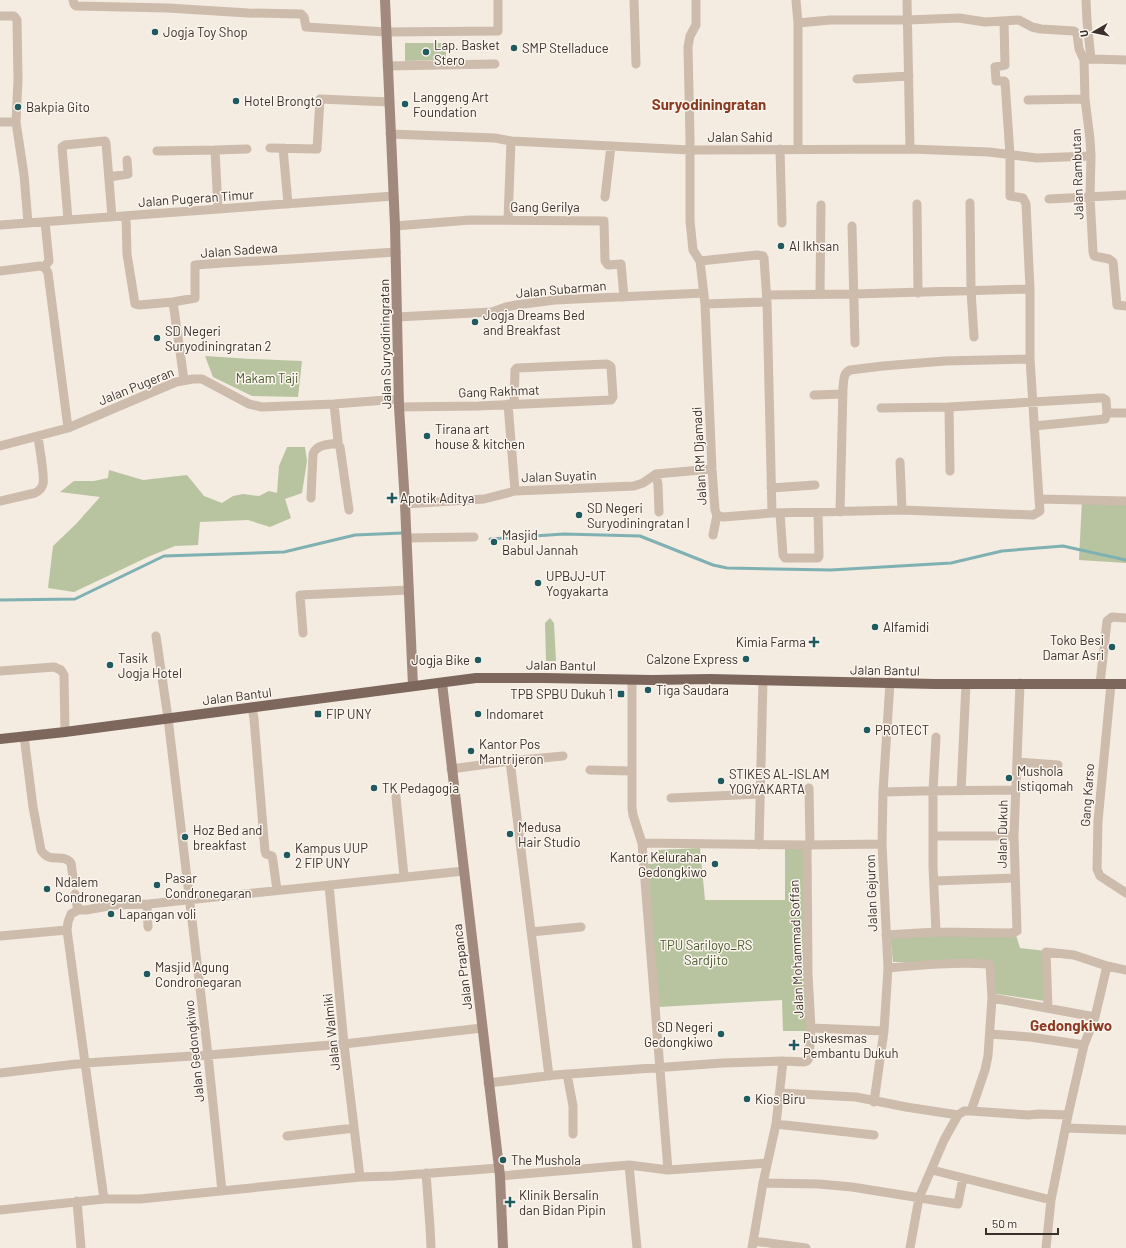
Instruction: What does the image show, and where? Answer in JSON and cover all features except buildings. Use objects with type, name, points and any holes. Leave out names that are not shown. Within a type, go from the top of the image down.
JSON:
[{"type":"main road","name":"Jalan Bantul","points":[[0,739],[65,732],[476,678],[763,680],[966,684],[1126,684]]},
{"type":"street","name":"Jalan Suryodiningratan","points":[[385,0],[396,252],[399,403],[413,686]]},
{"type":"street","points":[[74,3],[150,4],[248,13],[301,14],[304,16],[306,27],[386,32],[498,31],[498,0]]},
{"type":"street","points":[[634,0],[636,64]]},
{"type":"street","name":"Jalan RM Djamadi","points":[[696,0],[696,25],[690,36],[688,47],[690,221],[693,250],[700,261],[704,293],[712,468],[715,510],[717,515],[723,517],[776,513],[902,510],[1033,515],[1040,511],[1039,499]]},
{"type":"street","points":[[796,0],[798,23],[798,150]]},
{"type":"street","points":[[907,0],[910,149]]},
{"type":"street","points":[[1086,0],[1087,59]]},
{"type":"street","points":[[0,16],[14,16],[17,20],[18,80],[16,122],[24,175],[28,223]]},
{"type":"street","points":[[798,23],[830,20],[908,20],[959,18],[985,22],[1019,20],[1032,27],[1041,29],[1074,31],[1079,49],[1087,59],[1126,60]]},
{"type":"street","points":[[1004,21],[1006,65],[995,67],[996,81],[1005,82],[1010,155],[1010,196],[1023,198],[1026,204],[1030,289],[1030,359],[1039,499],[1126,501]]},
{"type":"street","name":"Jalan Rambutan","points":[[1087,59],[1085,99],[1091,156],[1090,196],[1093,254],[1098,257],[1110,258],[1113,262],[1117,305],[1126,306]]},
{"type":"street","points":[[387,66],[495,64]]},
{"type":"street","points":[[858,79],[909,76]]},
{"type":"street","points":[[270,148],[317,149],[320,99],[389,102]]},
{"type":"street","points":[[1028,100],[1085,99]]},
{"type":"street","points":[[0,122],[16,122]]},
{"type":"street","name":"Jalan Sahid","points":[[390,134],[495,138],[510,141],[690,150],[910,149],[989,152],[1037,158],[1091,156]]},
{"type":"street","points":[[68,220],[62,147],[65,145],[105,141],[112,217]]},
{"type":"street","points":[[508,220],[510,141]]},
{"type":"street","points":[[605,197],[611,146]]},
{"type":"street","points":[[283,148],[288,204]]},
{"type":"street","points":[[157,151],[247,149]]},
{"type":"street","points":[[215,150],[218,209]]},
{"type":"street","points":[[780,150],[782,223]]},
{"type":"street","points":[[109,177],[128,174],[127,160]]},
{"type":"street","points":[[1049,199],[1126,195]]},
{"type":"street","name":"Jalan Pugeran Timur","points":[[0,225],[394,196]]},
{"type":"street","points":[[970,203],[974,337]]},
{"type":"street","points":[[917,204],[918,293]]},
{"type":"street","points":[[820,294],[821,205]]},
{"type":"street","points":[[126,216],[127,254],[135,304],[139,305],[173,302],[184,380]]},
{"type":"street","name":"Gang Gerilya","points":[[395,226],[470,220],[604,221],[605,262],[608,264],[621,264],[624,297]]},
{"type":"street","points":[[44,267],[49,261],[45,222]]},
{"type":"street","points":[[852,226],[855,343]]},
{"type":"street","name":"Jalan Sadewa","points":[[173,302],[195,298],[195,268],[197,265],[396,252]]},
{"type":"street","points":[[700,261],[752,255],[763,256],[765,261],[767,298],[771,488],[783,555],[785,558],[818,558],[818,513]]},
{"type":"street","points":[[0,271],[40,266],[44,267],[48,273],[68,428]]},
{"type":"street","points":[[705,304],[820,294],[918,293],[1030,289]]},
{"type":"street","name":"Jalan Subarman","points":[[397,317],[492,312],[516,305],[555,300],[704,293]]},
{"type":"street","points":[[840,512],[843,394],[844,375],[847,371],[945,361],[1030,359]]},
{"type":"street","name":"Gang Rakhmat","points":[[399,403],[511,404],[611,400],[613,397],[611,367],[607,364],[517,368],[515,370],[511,404]]},
{"type":"street","name":"Jalan Pugeran","points":[[0,446],[68,428],[176,382],[193,379],[202,379],[254,406],[262,407],[399,403]]},
{"type":"street","points":[[814,395],[843,394]]},
{"type":"street","points":[[881,408],[949,407],[1103,398],[1106,400],[1107,413],[1106,418],[1103,420],[1034,426]]},
{"type":"street","points":[[334,404],[338,438],[337,443],[340,447],[350,510]]},
{"type":"street","points":[[511,404],[514,491]]},
{"type":"street","points":[[949,407],[950,471]]},
{"type":"street","points":[[1107,413],[1126,413]]},
{"type":"street","points":[[0,501],[35,493],[40,490],[44,477],[38,436]]},
{"type":"street","points":[[311,498],[313,454],[315,449],[320,446],[337,443]]},
{"type":"street","points":[[900,462],[902,510]]},
{"type":"street","name":"Jalan Suyatin","points":[[405,504],[484,499],[514,491],[634,486],[643,483],[656,474],[712,468]]},
{"type":"street","points":[[656,474],[659,512]]},
{"type":"street","points":[[771,488],[815,486]]},
{"type":"street","points":[[713,535],[717,515]]},
{"type":"street","points":[[406,538],[474,537]]},
{"type":"street","points":[[303,633],[300,595],[409,590]]},
{"type":"street","points":[[1100,684],[1106,624],[1110,618],[1126,618]]},
{"type":"street","name":"Jalan Gedongkiwo","points":[[156,636],[168,718],[190,900],[222,1191]]},
{"type":"street","points":[[0,671],[54,667],[61,670],[64,676],[65,732]]},
{"type":"street","points":[[632,680],[632,811],[642,843],[668,1170]]},
{"type":"street","points":[[759,844],[763,680]]},
{"type":"street","name":"Jalan Gejuron","points":[[874,1102],[884,1031],[888,968],[882,844],[882,792],[890,682]]},
{"type":"street","name":"Jalan Prapanca","points":[[442,683],[499,1172],[504,1248]]},
{"type":"street","name":"Jalan Dukuh","points":[[936,932],[1015,933],[1017,930],[1014,836],[1020,683]]},
{"type":"street","points":[[961,791],[966,684]]},
{"type":"street","name":"Gang Karso","points":[[1111,684],[1098,821],[1097,869],[1100,876],[1126,893]]},
{"type":"street","points":[[252,707],[265,851],[266,854],[272,856],[277,890]]},
{"type":"street","points":[[24,736],[40,850],[49,858],[63,858],[69,860],[71,863],[74,884]]},
{"type":"street","points":[[886,935],[936,932],[933,791],[936,737]]},
{"type":"street","points":[[451,769],[510,760],[563,756]]},
{"type":"street","points":[[510,760],[549,1076]]},
{"type":"street","points":[[1017,762],[1058,765]]},
{"type":"street","points":[[590,770],[631,771]]},
{"type":"street","name":"Jalan Mohammad Soffan","points":[[783,1061],[804,1062],[808,1059],[811,1028],[808,974],[809,788]]},
{"type":"street","points":[[882,792],[1016,790]]},
{"type":"street","points":[[671,798],[760,794]]},
{"type":"street","points":[[396,797],[404,876]]},
{"type":"street","points":[[934,836],[1014,836]]},
{"type":"street","points":[[642,843],[809,845],[882,844]]},
{"type":"street","points":[[104,1199],[84,1063],[67,930],[71,914],[80,910],[114,904],[147,905],[404,876],[464,871]]},
{"type":"street","points":[[934,881],[1015,878]]},
{"type":"street","name":"Jalan Walmiki","points":[[329,885],[344,1044],[360,1177]]},
{"type":"street","points":[[76,894],[77,906],[80,910]]},
{"type":"street","points":[[147,905],[148,927]]},
{"type":"street","points":[[531,932],[582,927]]},
{"type":"street","points":[[0,936],[67,930]]},
{"type":"street","points":[[1048,1008],[1046,952],[1074,955],[1107,966],[1126,970]]},
{"type":"street","points":[[888,968],[921,964],[968,963],[988,964],[990,966],[992,998],[988,1056],[985,1070],[971,1111]]},
{"type":"street","points":[[1046,1248],[1051,1200],[1068,1115],[1084,1045],[1095,1017],[1107,966]]},
{"type":"street","points":[[992,998],[1095,1017]]},
{"type":"street","points":[[0,1073],[84,1063],[344,1044],[482,1028]]},
{"type":"street","points":[[811,1028],[884,1031]]},
{"type":"street","points":[[990,1034],[1030,1037],[1084,1045]]},
{"type":"street","points":[[488,1083],[567,1074],[723,1063],[783,1061],[776,1124],[763,1183],[753,1245],[806,1248]]},
{"type":"street","points":[[567,1074],[573,1106],[573,1134]]},
{"type":"street","points":[[780,1094],[856,1097],[874,1102],[958,1115]]},
{"type":"street","points":[[910,1248],[920,1198],[944,1140],[958,1115],[964,1111],[971,1111],[1028,1115],[1068,1115]]},
{"type":"street","points":[[776,1124],[874,1135]]},
{"type":"street","points":[[287,1136],[354,1128]]},
{"type":"street","points":[[1066,1128],[1126,1130]]},
{"type":"street","points":[[0,1210],[77,1201],[140,1199],[360,1177],[629,1165],[668,1170],[767,1163]]},
{"type":"street","points":[[629,1165],[637,1248]]},
{"type":"street","points":[[932,1170],[1051,1200]]},
{"type":"street","points":[[426,1173],[431,1248]]},
{"type":"street","points":[[763,1183],[819,1184],[852,1187],[958,1204],[963,1178]]},
{"type":"street","points":[[77,1201],[81,1248]]},
{"type":"green space","name":"Lap. Basket Stero","points":[[405,43],[446,43],[446,60],[405,61]]},
{"type":"green space","name":"Makam Taji","points":[[205,356],[302,361],[298,397],[252,396],[213,377]]},
{"type":"green space","points":[[287,447],[305,447],[307,461],[302,493],[285,499],[291,518],[270,527],[248,520],[200,522],[198,545],[175,546],[150,556],[74,592],[48,588],[53,546],[76,524],[100,497],[60,492],[74,481],[94,481],[108,478],[109,470],[143,480],[187,475],[204,496],[222,503],[233,496],[243,494],[259,496],[269,491],[277,493],[279,466]]},
{"type":"green space","points":[[1082,500],[1126,501],[1126,563],[1079,560]]},
{"type":"green space","points":[[550,618],[554,623],[556,661],[546,661],[545,623]]},
{"type":"green space","name":"TPU Sariloyo_RS Sardjito","points":[[804,846],[808,1031],[783,1031],[782,1000],[658,1007],[648,864],[659,863],[658,850],[700,848],[705,900],[785,900],[785,847]]},
{"type":"green space","points":[[890,935],[1016,935],[1020,948],[1046,951],[1045,1001],[991,993],[990,965],[958,962],[893,962]]},
{"type":"waterway","points":[[0,600],[75,599],[164,556],[284,552],[355,535],[402,533]]},
{"type":"waterway","points":[[490,539],[564,534],[640,536],[713,565],[727,568],[831,570],[951,563],[1002,551],[1063,546],[1126,560]]},
{"type":"place","name":"Jogja Toy Shop","points":[[155,32]]},
{"type":"place","name":"SMP Stelladuce","points":[[514,48]]},
{"type":"place","name":"Lap. Basket Stero","points":[[426,52]]},
{"type":"place","name":"Hotel Brongto","points":[[236,101]]},
{"type":"place","name":"Langgeng Art Foundation","points":[[405,104]]},
{"type":"place","name":"Bakpia Gito","points":[[18,107]]},
{"type":"place","name":"Al Ikhsan","points":[[781,246]]},
{"type":"place","name":"Jogja Dreams Bed and Breakfast","points":[[475,322]]},
{"type":"place","name":"SD Negeri Suryodiningratan 2","points":[[157,338]]},
{"type":"place","name":"Tirana art house & kitchen","points":[[427,436]]},
{"type":"place","name":"Apotik Aditya","points":[[392,498]]},
{"type":"place","name":"SD Negeri Suryodiningratan I","points":[[579,515]]},
{"type":"place","name":"Masjid Babul Jannah","points":[[494,542]]},
{"type":"place","name":"UPBJJ-UT Yogyakarta","points":[[538,583]]},
{"type":"place","name":"Alfamidi","points":[[875,627]]},
{"type":"place","name":"Kimia Farma","points":[[814,642]]},
{"type":"place","name":"Toko Besi Damar Asri","points":[[1112,647]]},
{"type":"place","name":"Calzone Express","points":[[746,659]]},
{"type":"place","name":"Jogja Bike","points":[[478,660]]},
{"type":"place","name":"Tasik Jogja Hotel","points":[[110,665]]},
{"type":"place","name":"Tiga Saudara","points":[[648,690]]},
{"type":"place","name":"TPB SPBU Dukuh 1","points":[[621,694]]},
{"type":"place","name":"FIP UNY","points":[[318,714]]},
{"type":"place","name":"Indomaret","points":[[478,714]]},
{"type":"place","name":"PROTECT","points":[[867,730]]},
{"type":"place","name":"Kantor Pos Mantrijeron","points":[[471,751]]},
{"type":"place","name":"Mushola Istiqomah","points":[[1009,778]]},
{"type":"place","name":"STIKES AL-ISLAM YOGYAKARTA","points":[[721,781]]},
{"type":"place","name":"TK Pedagogia","points":[[374,788]]},
{"type":"place","name":"Medusa Hair Studio","points":[[510,834]]},
{"type":"place","name":"Hoz Bed and breakfast","points":[[185,837]]},
{"type":"place","name":"Kampus UUP 2 FIP UNY","points":[[287,855]]},
{"type":"place","name":"Kantor Kelurahan Gedongkiwo","points":[[715,864]]},
{"type":"place","name":"Pasar Condronegaran","points":[[157,885]]},
{"type":"place","name":"Ndalem Condronegaran","points":[[47,889]]},
{"type":"place","name":"Lapangan voli","points":[[111,914]]},
{"type":"place","name":"Masjid Agung Condronegaran","points":[[147,974]]},
{"type":"place","name":"SD Negeri Gedongkiwo","points":[[721,1034]]},
{"type":"place","name":"Puskesmas Pembantu Dukuh","points":[[794,1045]]},
{"type":"place","name":"Kios Biru","points":[[747,1099]]},
{"type":"place","name":"The Mushola","points":[[503,1160]]},
{"type":"place","name":"Klinik Bersalin dan Bidan Pipin","points":[[510,1202]]},
{"type":"district","name":"Suryodiningratan","points":[[709,104]]},
{"type":"district","name":"Gedongkiwo","points":[[1071,1025]]}]
